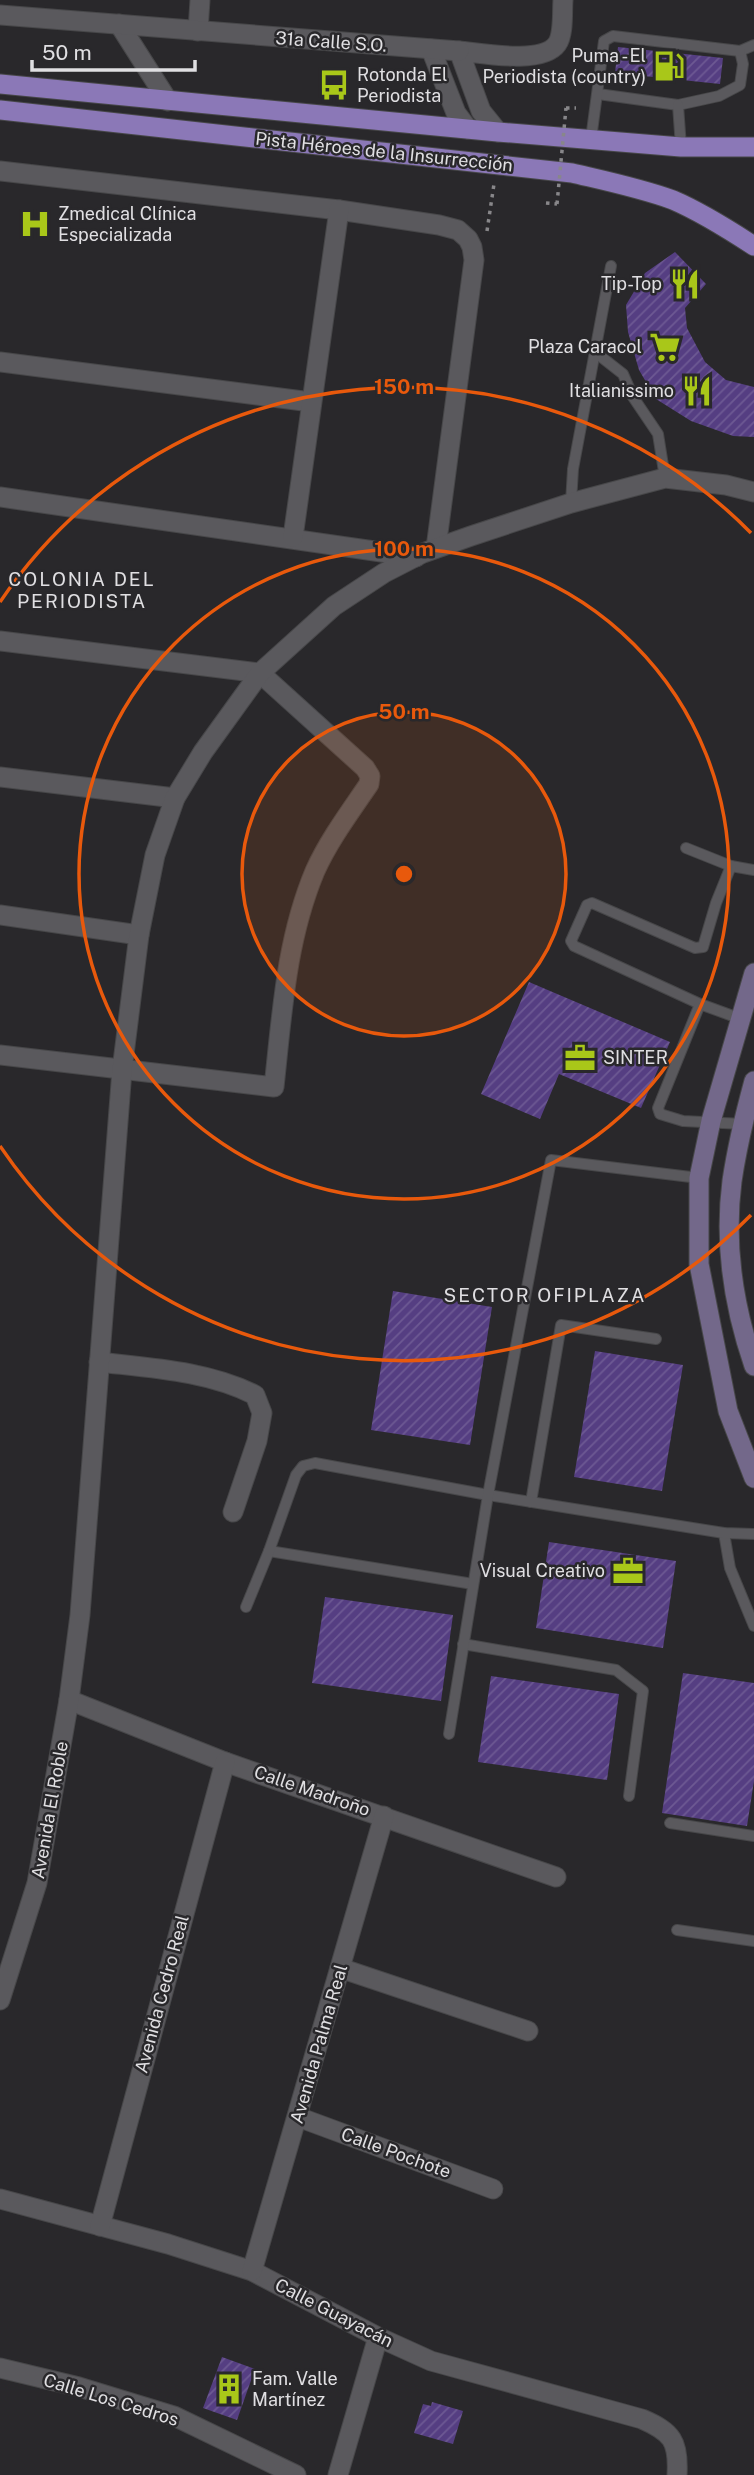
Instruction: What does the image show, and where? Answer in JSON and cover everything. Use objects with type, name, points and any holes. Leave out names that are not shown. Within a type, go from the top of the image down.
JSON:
[{"type":"main road","name":"Pista Héroes de la Insurrección","points":[[0,84],[498,132],[681,147],[754,147]]},
{"type":"main road","name":"Pista Héroes de la Insurrección","points":[[0,110],[572,173],[673,200],[706,216],[754,246]]},
{"type":"main road","points":[[754,973],[711,1121],[699,1178],[699,1264],[728,1411],[754,1478]]},
{"type":"main road","points":[[754,1081],[732,1183],[730,1259],[743,1334],[754,1366]]},
{"type":"street","points":[[198,31],[200,0]]},
{"type":"street","name":"31a Calle S.O.","points":[[0,15],[537,56],[556,45],[563,0]]},
{"type":"street","points":[[119,24],[168,101]]},
{"type":"street","points":[[431,49],[456,114],[468,129]]},
{"type":"street","points":[[459,51],[481,111],[498,132]]},
{"type":"street","points":[[0,171],[339,210],[458,230],[468,239],[474,260],[436,548]]},
{"type":"street","points":[[293,537],[339,210]]},
{"type":"street","points":[[0,362],[312,402]]},
{"type":"street","points":[[665,478],[726,485],[754,492]]},
{"type":"street","name":"Avenida El Roble","points":[[0,2000],[7,1956],[37,1883],[69,1700],[80,1615],[122,1070],[139,935],[155,855],[175,798],[203,752],[260,673],[334,606],[381,575],[436,548],[572,503],[665,478]]},
{"type":"street","points":[[0,497],[416,556]]},
{"type":"street","points":[[374,550],[385,559],[381,575]]},
{"type":"street","points":[[0,641],[260,673],[365,768],[370,776],[369,784],[325,852],[305,898],[290,950],[274,1087],[0,1055]]},
{"type":"street","points":[[0,778],[175,798]]},
{"type":"street","points":[[0,915],[139,935]]},
{"type":"street","points":[[100,1362],[178,1372],[234,1384],[255,1395],[262,1413],[257,1441],[233,1512]]},
{"type":"street","name":"Calle Madroño","points":[[69,1700],[225,1762],[556,1877]]},
{"type":"street","name":"Avenida Cedro Real","points":[[100,2226],[225,1762]]},
{"type":"street","name":"Avenida Palma Real","points":[[252,2271],[384,1816]]},
{"type":"street","points":[[340,1968],[528,2031]]},
{"type":"street","name":"Calle Pochote","points":[[298,2117],[493,2189]]},
{"type":"street","name":"Calle Guayacán","points":[[0,2199],[168,2244],[252,2271],[378,2337],[431,2361],[642,2419],[666,2430],[678,2455],[677,2475]]},
{"type":"street","points":[[338,2475],[378,2337]]},
{"type":"street","name":"Calle Los Cedros","points":[[0,2368],[79,2387],[174,2416],[296,2475]]},
{"type":"lane","points":[[591,139],[604,41],[613,36],[740,51],[754,45]]},
{"type":"lane","points":[[598,94],[678,105],[719,96],[740,85],[743,64],[740,51]]},
{"type":"lane","points":[[678,105],[681,147]]},
{"type":"lane","points":[[572,503],[573,468],[611,266]]},
{"type":"lane","points":[[595,352],[623,374],[633,397],[658,434],[665,478]]},
{"type":"lane","points":[[686,848],[731,866],[754,870]]},
{"type":"lane","points":[[731,866],[702,947],[695,948],[592,903],[587,905],[572,941],[574,946],[741,1019]]},
{"type":"lane","points":[[700,1003],[658,1108],[660,1114],[683,1121],[743,1124]]},
{"type":"lane","points":[[449,1734],[488,1495],[551,1160],[699,1178]]},
{"type":"lane","points":[[531,1502],[561,1325],[656,1339]]},
{"type":"lane","points":[[246,1607],[296,1475],[303,1466],[315,1463],[531,1502],[724,1533],[754,1534]]},
{"type":"lane","points":[[724,1533],[730,1567],[754,1626]]},
{"type":"lane","points":[[269,1551],[473,1584]]},
{"type":"lane","points":[[463,1644],[616,1670],[643,1691],[629,1796]]},
{"type":"lane","points":[[670,1823],[754,1836]]},
{"type":"lane","points":[[677,1930],[754,1941]]},
{"type":"path","points":[[546,203],[557,204],[566,108],[576,108]]},
{"type":"path","points":[[472,247],[486,238],[496,165]]},
{"type":"building","name":"Puma - El Periodista (country)","points":[[618,47],[723,58],[720,84],[615,73]]},
{"type":"building","name":"Plaza Caracol","points":[[675,252],[706,284],[685,308],[687,328],[705,362],[726,380],[754,387],[754,437],[733,436],[691,421],[656,399],[639,370],[628,332],[626,305],[645,273]]},
{"type":"building","name":"SINTER","points":[[529,982],[670,1042],[641,1108],[559,1074],[540,1119],[481,1094]]},
{"type":"building","points":[[393,1291],[492,1307],[470,1445],[371,1430]]},
{"type":"building","points":[[595,1351],[683,1365],[662,1491],[574,1477]]},
{"type":"building","points":[[549,1542],[676,1561],[663,1648],[536,1628]]},
{"type":"building","points":[[325,1597],[453,1615],[441,1701],[312,1683]]},
{"type":"building","points":[[683,1673],[754,1683],[754,1781],[747,1826],[662,1813]]},
{"type":"building","points":[[491,1676],[619,1694],[607,1780],[478,1762]]},
{"type":"building","name":"Fam. Valle Martínez","points":[[222,2357],[255,2369],[237,2420],[203,2408]]},
{"type":"building","points":[[432,2402],[463,2411],[453,2444],[414,2433],[423,2404],[431,2406]]},
{"type":"place","name":"Puma - El Periodista (country)","points":[[669,66]]},
{"type":"place","name":"Rotonda El Periodista","points":[[334,85]]},
{"type":"place","name":"Zmedical Clínica Especializada","points":[[35,224]]},
{"type":"place","name":"Tip-Top","points":[[685,284]]},
{"type":"place","name":"Plaza Caracol","points":[[665,347]]},
{"type":"place","name":"Italianissimo","points":[[697,391]]},
{"type":"place","name":"SINTER","points":[[580,1058]]},
{"type":"place","name":"Visual Creativo","points":[[628,1571]]},
{"type":"place","name":"Fam. Valle Martínez","points":[[229,2389]]},
{"type":"district","name":"COLONIA DEL PERIODISTA","points":[[82,590]]},
{"type":"district","name":"SECTOR OFIPLAZA","points":[[545,1295]]}]
